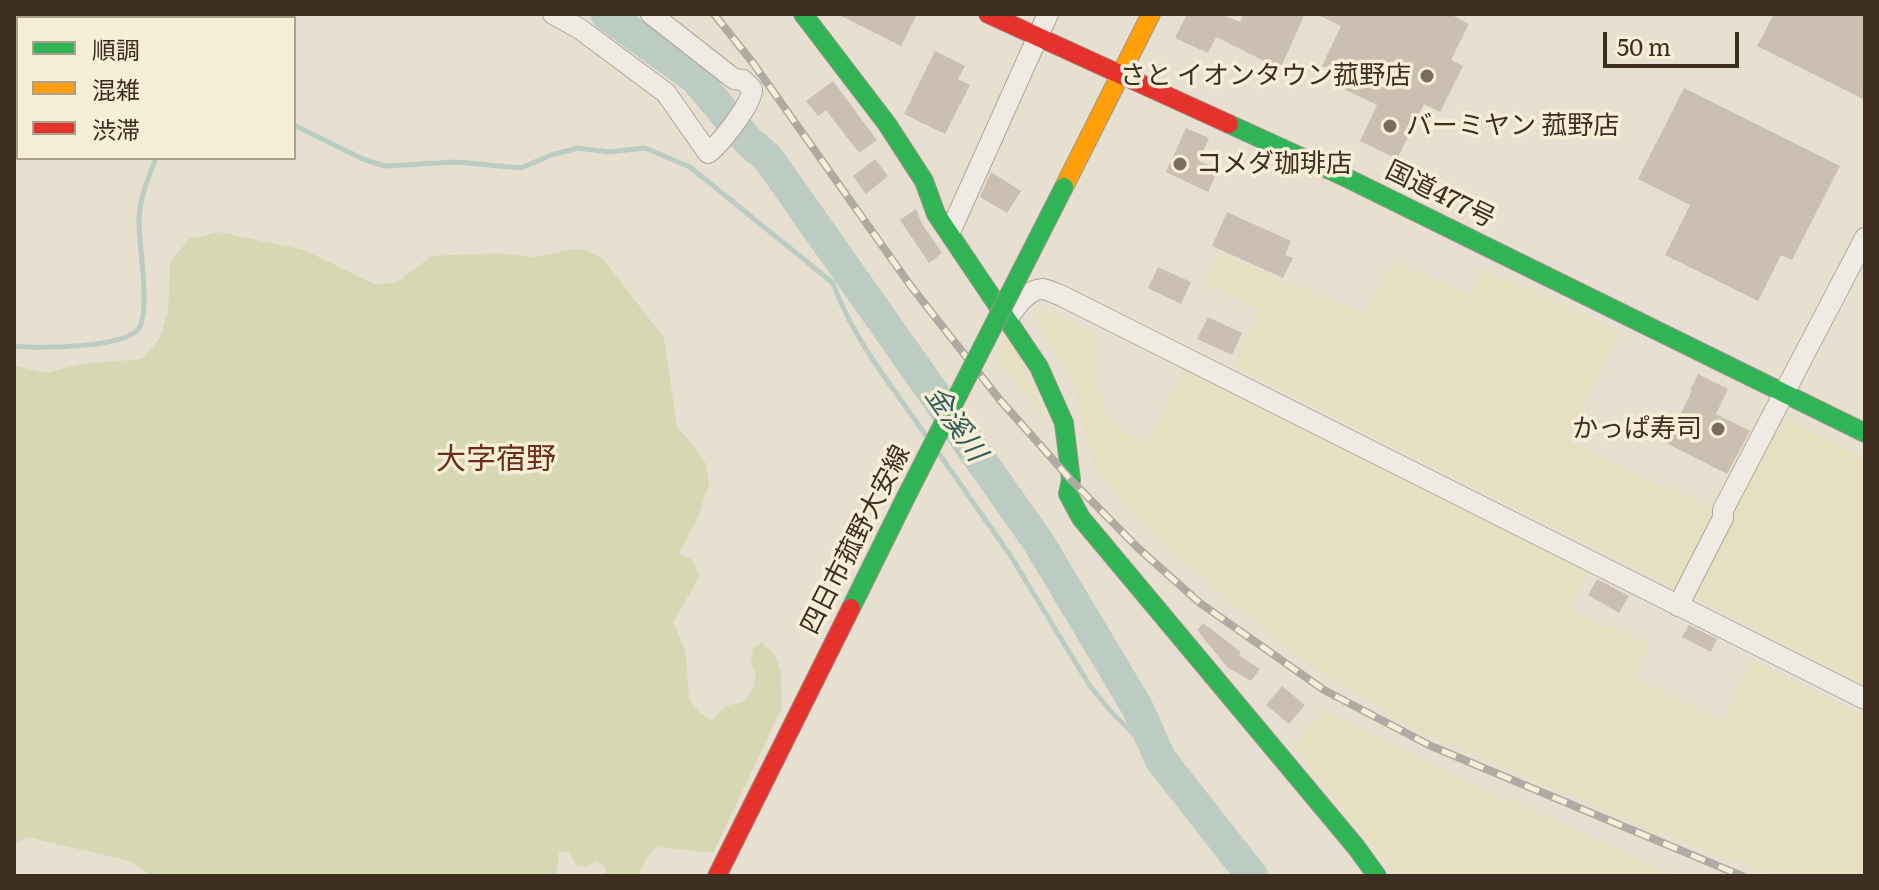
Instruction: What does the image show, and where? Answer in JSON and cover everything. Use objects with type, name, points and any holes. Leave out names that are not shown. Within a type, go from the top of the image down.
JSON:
[{"type":"main road","points":[[803,14],[887,124],[924,181],[936,214],[1039,367],[1064,423],[1071,480],[1068,494],[1081,518],[1377,876]]},
{"type":"main road","name":"国道477号","points":[[988,14],[1347,178],[1865,433]]},
{"type":"main road","name":"四日市菰野大安線","points":[[717,876],[1151,14]]},
{"type":"street","points":[[553,14],[580,29],[666,93],[708,153],[717,146],[750,100],[752,89],[743,80],[734,79],[651,14]]},
{"type":"street","points":[[950,232],[1048,14]]},
{"type":"street","points":[[1678,606],[1784,392],[1865,238]]},
{"type":"street","points":[[1008,318],[1019,302],[1034,292],[1043,289],[1062,296],[1865,699]]},
{"type":"shaded area","points":[[1220,253],[1362,313],[1393,262],[1471,294],[1481,267],[1620,332],[1567,441],[1730,516],[1783,417],[1865,458],[1865,686],[1233,365],[1258,311],[1204,285]]},
{"type":"shaded area","points":[[1041,308],[1097,334],[1099,387],[1105,413],[1125,432],[1147,443],[1184,367],[1586,573],[1571,610],[1649,643],[1636,678],[1724,721],[1750,658],[1865,715],[1865,876],[1771,876],[1609,813],[1416,730],[1295,656],[1191,570],[1133,514],[1095,470],[1073,383],[1035,320]]},
{"type":"shaded area","points":[[1006,330],[1027,370],[1050,427],[994,356]]},
{"type":"shaded area","points":[[1322,710],[1437,767],[1678,876],[1395,876],[1293,747]]},
{"type":"green space","points":[[219,232],[304,250],[374,284],[396,283],[432,256],[499,253],[535,257],[575,249],[588,251],[604,260],[664,338],[677,427],[706,464],[709,484],[697,520],[679,553],[691,559],[700,575],[673,623],[685,653],[690,699],[694,707],[712,720],[725,706],[743,702],[753,689],[756,676],[751,662],[753,648],[762,642],[775,655],[781,673],[782,708],[713,853],[656,847],[646,858],[638,876],[606,876],[606,868],[597,861],[585,867],[577,866],[568,852],[559,853],[556,876],[151,876],[130,861],[27,837],[14,845],[14,368],[17,366],[46,373],[82,364],[142,359],[160,338],[168,310],[170,262],[189,239]]},
{"type":"building","points":[[837,14],[917,14],[901,46]]},
{"type":"building","points":[[1187,14],[1221,14],[1240,22],[1244,14],[1305,14],[1280,69],[1216,37],[1208,53],[1175,38]]},
{"type":"building","points":[[1316,14],[1450,14],[1469,24],[1451,60],[1463,66],[1440,112],[1424,104],[1397,159],[1360,141],[1377,105],[1333,84],[1338,73],[1322,66],[1341,26]]},
{"type":"building","points":[[1774,14],[1865,14],[1865,100],[1757,46]]},
{"type":"building","points":[[935,51],[965,66],[958,79],[970,85],[945,134],[904,114]]},
{"type":"building","points":[[833,81],[877,140],[859,153],[826,110],[818,116],[806,101]]},
{"type":"building","points":[[1684,88],[1840,166],[1792,260],[1781,255],[1758,301],[1665,255],[1690,205],[1638,179]]},
{"type":"building","points":[[1186,128],[1209,138],[1199,161],[1218,170],[1208,192],[1166,172]]},
{"type":"building","points":[[875,159],[888,176],[866,194],[853,176]]},
{"type":"building","points":[[991,172],[1021,191],[1007,213],[980,197]]},
{"type":"building","points":[[916,209],[922,224],[942,253],[929,263],[900,220]]},
{"type":"building","points":[[1227,212],[1291,241],[1285,255],[1293,258],[1283,278],[1212,246]]},
{"type":"building","points":[[1158,267],[1191,282],[1181,304],[1148,288]]},
{"type":"building","points":[[1208,317],[1242,333],[1232,355],[1197,339]]},
{"type":"building","points":[[1698,374],[1728,389],[1716,414],[1750,431],[1727,474],[1666,443]]},
{"type":"building","points":[[1597,579],[1629,596],[1619,613],[1588,595]]},
{"type":"building","points":[[1203,623],[1260,669],[1251,681],[1228,668],[1197,630]]},
{"type":"building","points":[[1689,625],[1717,639],[1711,652],[1682,637]]},
{"type":"building","points":[[1282,686],[1305,705],[1289,724],[1266,705]]},
{"type":"waterway","name":"金溪川","points":[[606,14],[695,78],[749,142],[768,158],[1039,543],[1137,707],[1161,760],[1252,876]]},
{"type":"waterway","points":[[296,126],[363,159],[385,166],[456,162],[521,168],[578,148],[609,152],[645,148],[690,167],[833,283],[863,344],[927,437]]},
{"type":"waterway","points":[[14,346],[60,347],[100,343],[118,340],[139,328],[144,306],[139,217],[155,160]]},
{"type":"waterway","points":[[940,455],[1010,555],[1090,686],[1114,715],[1161,760]]},
{"type":"railway","points":[[714,14],[753,63],[910,285],[1000,400],[1071,480],[1138,548],[1200,603],[1324,690],[1431,746],[1742,876]]},
{"type":"traffic: fast","points":[[803,14],[887,124],[924,181],[936,214],[1039,367],[1064,423],[1071,480],[1068,494],[1081,518],[1377,876]]},
{"type":"traffic: fast","points":[[1229,124],[1347,178],[1865,433]]},
{"type":"traffic: fast","points":[[907,495],[1064,187]]},
{"type":"traffic: fast","points":[[851,608],[907,495]]},
{"type":"traffic: slow","points":[[1064,187],[1151,14]]},
{"type":"traffic: jam","points":[[988,14],[1229,124]]},
{"type":"traffic: jam","points":[[717,876],[851,608]]},
{"type":"place","name":"さと イオンタウン菰野店","points":[[1427,76]]},
{"type":"place","name":"バーミヤン 菰野店","points":[[1390,126]]},
{"type":"place","name":"コメダ珈琲店","points":[[1180,164]]},
{"type":"place","name":"かっぱ寿司","points":[[1718,429]]},
{"type":"district","name":"大字宿野","points":[[496,460]]}]
